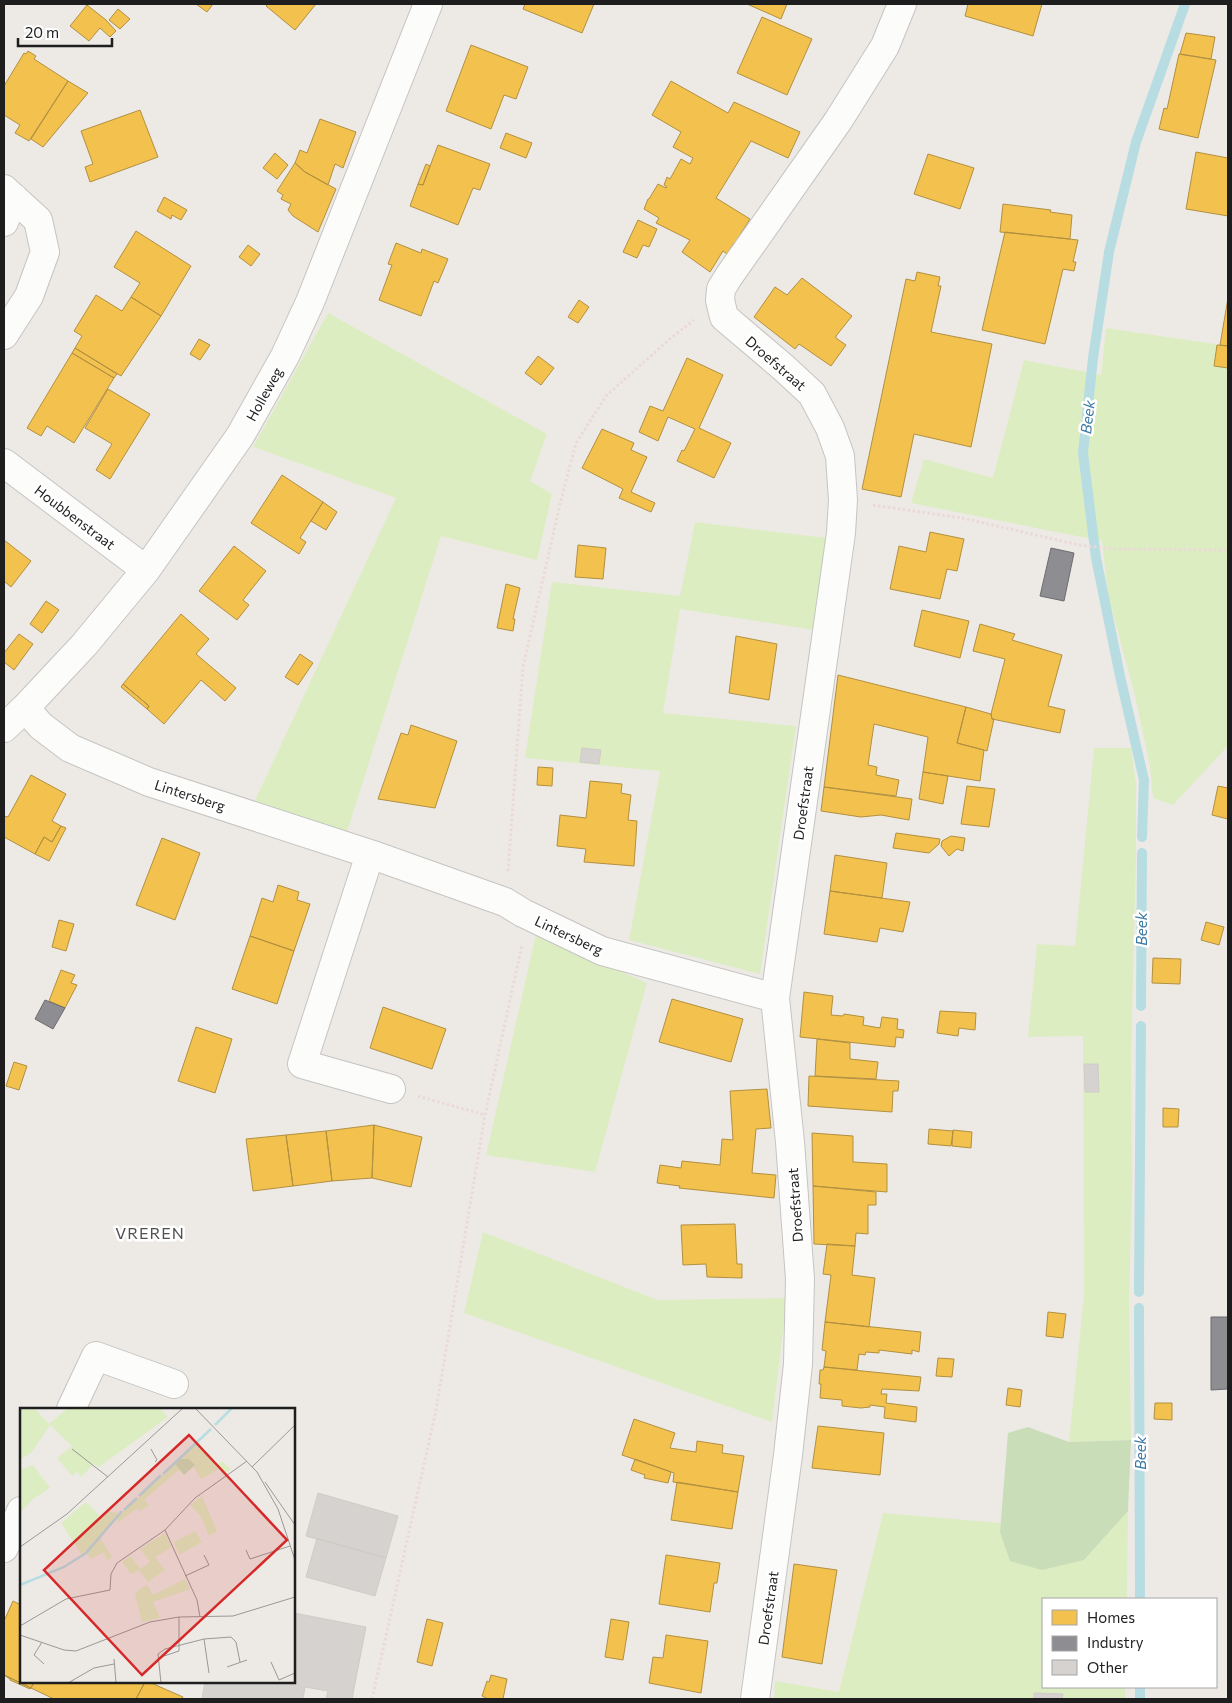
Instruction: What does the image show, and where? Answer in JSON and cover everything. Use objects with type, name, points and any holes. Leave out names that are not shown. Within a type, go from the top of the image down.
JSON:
[{"type":"street","name":"Holleweg","points":[[4,728],[84,645],[146,570],[240,436],[285,356],[310,302],[428,4]]},
{"type":"street","points":[[720,300],[721,289],[729,276],[838,121],[885,46],[902,4]]},
{"type":"street","points":[[4,335],[29,296],[46,252],[38,220],[7,203]]},
{"type":"street","name":"Droefstraat","points":[[720,300],[724,317],[812,394],[830,428],[840,456],[844,500],[841,533],[774,998],[790,1142],[800,1279],[798,1364],[788,1455],[755,1699]]},
{"type":"street","name":"Houbbenstraat","points":[[4,464],[146,570]]},
{"type":"street","name":"Lintersberg","points":[[25,708],[41,726],[70,748],[149,782],[370,854],[514,907],[602,951],[774,998]]},
{"type":"street","points":[[370,854],[302,1064],[391,1089]]},
{"type":"street","points":[[71,1408],[96,1356],[174,1384]]},
{"type":"street","points":[[4,1548],[20,1514]]},
{"type":"path","points":[[372,1699],[436,1410],[485,1115],[522,941],[514,907],[518,757],[523,667],[560,504],[576,443],[606,396],[671,338],[720,300]]},
{"type":"path","points":[[844,500],[962,518],[1079,544],[1112,549],[1228,550]]},
{"type":"path","points":[[391,1089],[485,1115]]},
{"type":"green space","points":[[328,313],[547,434],[530,481],[552,494],[537,560],[441,536],[347,832],[253,805],[396,498],[253,447]]},
{"type":"green space","points":[[1106,328],[1228,346],[1228,746],[1173,805],[1153,798],[1150,767],[1135,696],[1108,595],[1102,541],[911,503],[924,459],[993,478],[1024,360],[1101,375]]},
{"type":"green space","points":[[695,522],[826,538],[814,630],[680,609],[663,713],[796,726],[760,974],[629,940],[660,771],[525,758],[552,582],[680,596]]},
{"type":"green space","points":[[1094,748],[1131,748],[1136,783],[1129,1306],[1131,1440],[1069,1442],[1084,1295],[1083,1036],[1028,1037],[1037,944],[1075,946]]},
{"type":"green space","points":[[536,934],[647,983],[595,1172],[486,1155]]},
{"type":"green space","points":[[483,1232],[658,1300],[787,1298],[772,1422],[464,1313]]},
{"type":"green space","points":[[1028,1427],[1069,1442],[1131,1440],[1128,1511],[1084,1560],[1042,1570],[1010,1561],[1000,1532],[1008,1433]]},
{"type":"green space","points":[[1128,1511],[1127,1598],[1042,1598],[1042,1688],[1125,1688],[1125,1699],[774,1699],[775,1681],[839,1692],[883,1513],[1001,1523],[1000,1532],[1084,1560]]},
{"type":"building: Homes","points":[[196,4],[213,4],[207,12]]},
{"type":"building: Homes","points":[[268,4],[316,4],[295,30],[266,6]]},
{"type":"building: Homes","points":[[525,4],[594,4],[582,33],[523,9]]},
{"type":"building: Homes","points":[[747,4],[787,4],[781,19]]},
{"type":"building: Homes","points":[[968,4],[1042,4],[1033,36],[965,16]]},
{"type":"building: Homes","points":[[87,5],[106,20],[116,31],[110,37],[100,28],[89,41],[70,26]]},
{"type":"building: Homes","points":[[118,9],[130,19],[120,29],[109,20]]},
{"type":"building: Homes","points":[[762,17],[812,39],[787,95],[737,73]]},
{"type":"building: Homes","points":[[1186,33],[1215,37],[1211,59],[1180,54]]},
{"type":"building: Homes","points":[[471,45],[528,67],[516,99],[504,95],[491,129],[446,111]]},
{"type":"building: Homes","points":[[28,51],[36,56],[34,59],[68,81],[29,141],[15,133],[20,125],[4,115],[4,86],[24,53],[26,54]]},
{"type":"building: Homes","points":[[1179,54],[1216,60],[1198,138],[1159,129],[1164,108],[1167,109]]},
{"type":"building: Homes","points":[[68,81],[88,93],[43,147],[31,139]]},
{"type":"building: Homes","points":[[671,81],[728,113],[734,102],[800,132],[788,158],[751,141],[716,198],[750,219],[727,254],[723,251],[710,272],[682,252],[690,240],[656,223],[659,218],[644,209],[658,184],[667,187],[664,185],[667,177],[670,179],[681,159],[690,164],[693,158],[673,147],[681,132],[652,115]]},
{"type":"building: Homes","points":[[140,110],[158,157],[90,182],[85,167],[93,164],[81,131]]},
{"type":"building: Homes","points":[[320,119],[356,132],[343,168],[335,164],[328,185],[305,172],[295,163],[300,150],[307,153]]},
{"type":"building: Homes","points":[[506,133],[532,143],[526,158],[500,148]]},
{"type":"building: Homes","points":[[438,145],[490,164],[480,190],[473,188],[458,225],[410,206],[418,184],[423,185]]},
{"type":"building: Homes","points":[[1196,152],[1228,158],[1228,216],[1186,209]]},
{"type":"building: Homes","points":[[275,153],[288,165],[277,179],[263,168]]},
{"type":"building: Homes","points":[[928,154],[974,168],[960,209],[914,194]]},
{"type":"building: Homes","points":[[295,163],[305,172],[336,189],[318,232],[293,216],[288,210],[291,204],[281,199],[283,195],[277,191]]},
{"type":"building: Homes","points":[[426,164],[430,166],[423,185],[418,184]]},
{"type":"building: Homes","points":[[164,197],[187,210],[181,220],[172,215],[171,219],[157,211]]},
{"type":"building: Homes","points":[[1003,204],[1051,210],[1050,212],[1072,215],[1070,239],[1000,232]]},
{"type":"building: Homes","points":[[638,220],[657,229],[649,247],[643,245],[637,258],[623,252]]},
{"type":"building: Homes","points":[[136,231],[191,266],[161,316],[131,297],[140,283],[114,267]]},
{"type":"building: Homes","points":[[1005,232],[1078,240],[1073,262],[1076,262],[1074,271],[1063,269],[1045,344],[982,330]]},
{"type":"building: Homes","points":[[396,243],[421,253],[422,249],[448,259],[438,283],[434,281],[421,316],[379,300],[392,265],[388,264]]},
{"type":"building: Homes","points":[[248,245],[260,254],[251,266],[239,257]]},
{"type":"building: Homes","points":[[917,272],[940,277],[938,286],[941,286],[931,332],[992,344],[971,447],[914,434],[901,497],[862,489],[906,279],[915,281]]},
{"type":"building: Homes","points":[[802,278],[852,316],[836,336],[846,345],[831,366],[799,344],[795,349],[754,317],[775,287],[787,295]]},
{"type":"building: Homes","points":[[96,295],[122,311],[131,297],[161,316],[121,376],[75,348],[82,336],[74,331]]},
{"type":"building: Homes","points":[[1228,298],[1228,346],[1220,345]]},
{"type":"building: Homes","points":[[579,300],[589,307],[578,323],[568,317]]},
{"type":"building: Homes","points":[[199,339],[210,345],[200,360],[190,354]]},
{"type":"building: Homes","points":[[1217,345],[1228,346],[1228,368],[1214,366]]},
{"type":"building: Homes","points":[[75,348],[117,374],[114,378],[72,353]]},
{"type":"building: Homes","points":[[72,353],[114,378],[74,443],[47,426],[41,436],[27,428]]},
{"type":"building: Homes","points":[[538,356],[554,368],[541,385],[525,373]]},
{"type":"building: Homes","points":[[687,358],[723,375],[699,428],[731,443],[714,478],[677,461],[695,429],[668,417],[658,441],[639,432],[650,406],[663,411]]},
{"type":"building: Homes","points":[[108,389],[150,414],[110,479],[96,470],[112,444],[85,428]]},
{"type":"building: Homes","points":[[602,429],[634,443],[631,450],[647,457],[631,492],[655,503],[651,512],[619,498],[623,489],[582,468]]},
{"type":"building: Homes","points":[[282,475],[323,502],[300,538],[306,542],[299,554],[251,523]]},
{"type":"building: Homes","points":[[323,502],[337,512],[326,530],[311,521]]},
{"type":"building: Homes","points":[[930,532],[964,539],[957,571],[947,569],[940,599],[890,589],[899,546],[926,552]]},
{"type":"building: Homes","points":[[4,540],[31,561],[11,587],[4,581]]},
{"type":"building: Homes","points":[[578,545],[606,548],[603,579],[575,577]]},
{"type":"building: Homes","points":[[234,546],[266,571],[243,600],[249,605],[237,620],[199,591]]},
{"type":"building: Homes","points":[[506,584],[520,588],[513,619],[515,619],[513,631],[497,628]]},
{"type":"building: Homes","points":[[46,601],[59,610],[42,633],[30,624]]},
{"type":"building: Homes","points":[[922,610],[969,621],[960,658],[914,646]]},
{"type":"building: Homes","points":[[181,614],[209,639],[196,654],[236,688],[225,701],[201,680],[164,724],[147,709],[149,706],[123,684]]},
{"type":"building: Homes","points":[[980,624],[1015,634],[1012,640],[1062,655],[1048,706],[1065,710],[1060,733],[992,719],[991,714],[1005,659],[973,651]]},
{"type":"building: Homes","points":[[19,634],[33,644],[14,670],[4,662],[4,653]]},
{"type":"building: Homes","points":[[736,636],[777,644],[769,700],[729,693]]},
{"type":"building: Homes","points":[[300,654],[313,663],[298,685],[285,677]]},
{"type":"building: Homes","points":[[838,675],[966,707],[957,743],[984,750],[980,781],[923,772],[928,737],[874,724],[868,765],[877,767],[876,775],[899,780],[896,796],[824,787]]},
{"type":"building: Homes","points":[[123,684],[149,706],[147,709],[121,687]]},
{"type":"building: Homes","points":[[966,707],[991,714],[992,719],[994,719],[987,751],[957,743]]},
{"type":"building: Homes","points":[[411,725],[457,741],[435,808],[378,799],[401,733],[408,735]]},
{"type":"building: Homes","points":[[538,767],[553,768],[552,786],[537,785]]},
{"type":"building: Homes","points":[[923,772],[948,776],[943,804],[919,799]]},
{"type":"building: Homes","points":[[31,775],[66,794],[52,821],[61,826],[52,842],[44,837],[35,854],[4,837],[4,816],[8,817]]},
{"type":"building: Homes","points":[[590,781],[622,784],[621,793],[631,795],[628,820],[637,821],[634,866],[584,862],[586,849],[557,846],[560,815],[586,818]]},
{"type":"building: Homes","points":[[967,786],[995,789],[989,827],[961,824]]},
{"type":"building: Homes","points":[[1218,786],[1228,788],[1228,819],[1212,815]]},
{"type":"building: Homes","points":[[824,787],[912,799],[909,820],[881,815],[861,817],[821,811]]},
{"type":"building: Homes","points":[[61,826],[66,828],[49,861],[35,854],[44,837],[52,842]]},
{"type":"building: Homes","points":[[896,833],[940,839],[939,844],[929,853],[893,848]]},
{"type":"building: Homes","points":[[951,836],[965,838],[963,851],[957,849],[949,856],[941,846],[942,841]]},
{"type":"building: Homes","points":[[162,838],[200,853],[175,920],[136,905]]},
{"type":"building: Homes","points":[[835,855],[887,863],[882,898],[830,891]]},
{"type":"building: Homes","points":[[278,885],[299,892],[297,900],[310,904],[294,951],[250,936],[262,898],[273,902]]},
{"type":"building: Homes","points":[[830,891],[910,902],[903,932],[880,928],[877,942],[824,934]]},
{"type":"building: Homes","points":[[59,920],[74,924],[66,951],[52,947]]},
{"type":"building: Homes","points":[[1206,922],[1224,927],[1219,945],[1201,940]]},
{"type":"building: Homes","points":[[250,936],[294,951],[277,1004],[232,989]]},
{"type":"building: Homes","points":[[1153,958],[1181,959],[1180,984],[1152,983]]},
{"type":"building: Homes","points":[[61,970],[75,975],[71,983],[77,985],[65,1008],[49,1001]]},
{"type":"building: Homes","points":[[804,992],[833,996],[831,1015],[843,1016],[844,1014],[864,1017],[863,1025],[880,1028],[882,1017],[898,1019],[897,1029],[904,1030],[903,1038],[896,1037],[895,1047],[800,1037]]},
{"type":"building: Homes","points":[[672,999],[743,1019],[731,1062],[659,1042]]},
{"type":"building: Homes","points":[[383,1007],[446,1029],[432,1069],[370,1048]]},
{"type":"building: Homes","points":[[940,1011],[976,1013],[975,1030],[959,1028],[958,1036],[937,1033]]},
{"type":"building: Homes","points":[[196,1027],[232,1039],[215,1093],[178,1081]]},
{"type":"building: Homes","points":[[817,1039],[850,1043],[850,1059],[878,1062],[876,1079],[815,1076]]},
{"type":"building: Homes","points":[[14,1062],[27,1066],[19,1090],[6,1086]]},
{"type":"building: Homes","points":[[809,1076],[899,1081],[898,1091],[893,1091],[892,1112],[808,1106]]},
{"type":"building: Homes","points":[[767,1089],[771,1128],[756,1129],[752,1173],[776,1175],[774,1198],[679,1188],[680,1186],[657,1183],[660,1165],[681,1168],[682,1161],[720,1165],[722,1139],[733,1140],[730,1091]]},
{"type":"building: Homes","points":[[1163,1108],[1179,1109],[1178,1127],[1163,1127]]},
{"type":"building: Homes","points":[[374,1125],[372,1178],[332,1181],[326,1131]]},
{"type":"building: Homes","points":[[374,1125],[422,1137],[411,1187],[372,1178]]},
{"type":"building: Homes","points":[[929,1129],[953,1131],[951,1146],[928,1144]]},
{"type":"building: Homes","points":[[953,1130],[972,1132],[971,1148],[952,1146]]},
{"type":"building: Homes","points":[[326,1131],[332,1181],[293,1186],[286,1135]]},
{"type":"building: Homes","points":[[812,1133],[853,1136],[853,1162],[887,1164],[887,1192],[813,1186]]},
{"type":"building: Homes","points":[[286,1135],[293,1186],[253,1191],[246,1139]]},
{"type":"building: Homes","points":[[813,1186],[876,1192],[876,1205],[868,1205],[868,1234],[856,1233],[855,1246],[814,1244]]},
{"type":"building: Homes","points":[[735,1224],[737,1264],[742,1264],[742,1278],[707,1277],[706,1264],[683,1265],[681,1225]]},
{"type":"building: Homes","points":[[827,1244],[855,1246],[852,1275],[875,1278],[869,1327],[825,1322],[831,1275],[823,1274]]},
{"type":"building: Homes","points":[[1048,1312],[1066,1314],[1063,1338],[1046,1336]]},
{"type":"building: Homes","points":[[825,1322],[921,1332],[919,1352],[912,1350],[912,1354],[879,1350],[879,1353],[866,1352],[865,1355],[859,1354],[857,1370],[824,1367],[826,1351],[822,1350]]},
{"type":"building: Homes","points":[[938,1358],[954,1359],[952,1377],[936,1376]]},
{"type":"building: Homes","points":[[824,1367],[921,1377],[919,1391],[882,1389],[881,1394],[887,1394],[886,1403],[917,1407],[916,1422],[884,1418],[885,1407],[870,1405],[870,1407],[861,1408],[842,1406],[842,1400],[820,1398],[820,1370],[823,1370]]},
{"type":"building: Homes","points":[[1008,1388],[1022,1390],[1020,1407],[1006,1405]]},
{"type":"building: Homes","points":[[1155,1403],[1172,1403],[1172,1420],[1154,1419]]},
{"type":"building: Homes","points":[[634,1419],[675,1433],[670,1448],[696,1452],[697,1441],[723,1445],[722,1453],[744,1456],[738,1492],[673,1482],[674,1473],[622,1455]]},
{"type":"building: Homes","points":[[818,1426],[884,1433],[880,1475],[812,1468]]},
{"type":"building: Homes","points":[[635,1459],[671,1472],[668,1483],[644,1478],[645,1475],[631,1470]]},
{"type":"building: Homes","points":[[677,1482],[738,1492],[732,1529],[671,1520]]},
{"type":"building: Homes","points":[[666,1555],[720,1563],[717,1583],[714,1583],[710,1612],[659,1604]]},
{"type":"building: Homes","points":[[794,1564],[837,1570],[822,1664],[782,1657]]},
{"type":"building: Homes","points":[[13,1601],[20,1604],[20,1683],[4,1675],[4,1621]]},
{"type":"building: Homes","points":[[427,1619],[443,1623],[432,1666],[417,1662]]},
{"type":"building: Homes","points":[[611,1619],[629,1622],[623,1660],[605,1657]]},
{"type":"building: Homes","points":[[666,1635],[708,1641],[701,1693],[649,1683],[653,1657],[663,1658]]},
{"type":"building: Homes","points":[[4,1675],[31,1688],[30,1689]]},
{"type":"building: Homes","points":[[491,1675],[507,1679],[503,1699],[488,1699],[482,1696]]},
{"type":"building: Homes","points":[[21,1683],[34,1683],[31,1688]]},
{"type":"building: Homes","points":[[34,1683],[144,1683],[136,1699],[54,1699],[31,1688]]},
{"type":"building: Homes","points":[[144,1683],[151,1683],[183,1697],[182,1699],[136,1699]]},
{"type":"building: Industry","points":[[1051,548],[1074,553],[1064,601],[1040,596]]},
{"type":"building: Industry","points":[[45,1000],[65,1008],[53,1029],[35,1019]]},
{"type":"building: Industry","points":[[1211,1317],[1228,1317],[1228,1389],[1211,1390]]},
{"type":"building: Other","points":[[582,748],[601,750],[599,764],[580,762]]},
{"type":"building: Other","points":[[1084,1064],[1098,1064],[1099,1092],[1085,1092]]},
{"type":"building: Other","points":[[318,1493],[398,1516],[386,1558],[306,1536]]},
{"type":"building: Other","points":[[317,1538],[386,1558],[375,1596],[306,1577]]},
{"type":"building: Other","points":[[295,1613],[366,1627],[352,1699],[326,1699],[328,1691],[305,1687],[303,1699],[202,1699],[205,1683],[295,1683]]},
{"type":"building: Other","points":[[1034,1693],[1063,1694],[1062,1699],[1034,1699]]},
{"type":"waterway","name":"Beek","points":[[1142,837],[1144,780],[1096,558],[1083,453],[1093,358],[1109,252],[1136,142],[1185,4]]},
{"type":"waterway","name":"Beek","points":[[1141,1006],[1142,853]]},
{"type":"waterway","name":"Beek","points":[[1139,1292],[1141,1026]]},
{"type":"waterway","name":"Beek","points":[[1139,1308],[1140,1598]]},
{"type":"waterway","name":"Beek","points":[[1140,1688],[1140,1699]]},
{"type":"district","name":"VREREN","points":[[150,1232]]}]
